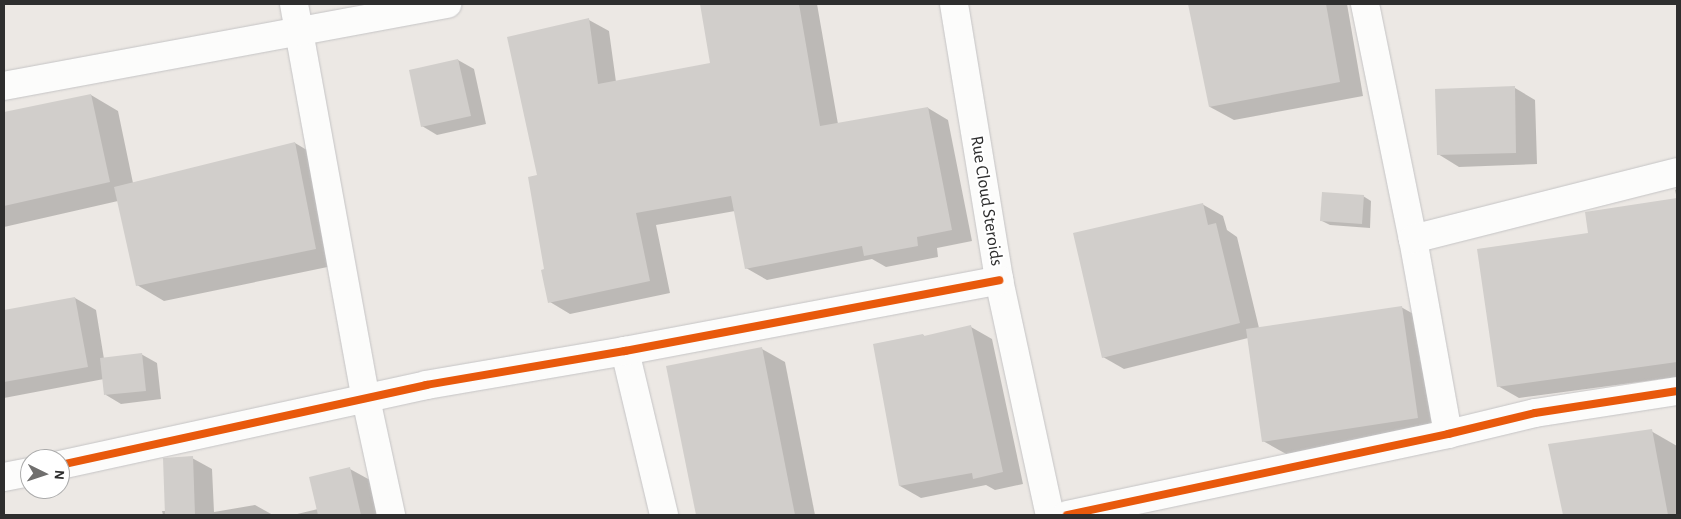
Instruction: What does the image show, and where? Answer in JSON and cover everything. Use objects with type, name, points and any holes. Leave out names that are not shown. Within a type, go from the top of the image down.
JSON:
[{"type":"street","points":[[294,4],[366,399],[391,515]]},
{"type":"street","points":[[4,86],[447,4]]},
{"type":"street","name":"Rue Cloud Steroids","points":[[954,4],[999,280],[1050,515]]},
{"type":"street","points":[[1365,4],[1413,239],[1448,434]]},
{"type":"street","points":[[1413,239],[1677,172]]},
{"type":"street","points":[[70,463],[426,386],[625,351],[999,280]]},
{"type":"street","points":[[625,351],[664,515]]},
{"type":"street","points":[[1067,515],[1448,434],[1535,413],[1677,391]]},
{"type":"street","points":[[4,477],[20,474]]},
{"type":"building","points":[[700,4],[799,4],[820,126],[928,107],[952,230],[917,237],[918,246],[864,256],[862,246],[745,269],[731,196],[636,213],[650,281],[548,303],[541,270],[544,269],[528,177],[537,175],[507,37],[589,18],[598,84],[710,63]]},
{"type":"building","points":[[1188,4],[1326,4],[1340,82],[1209,107]]},
{"type":"building","points":[[458,59],[471,116],[421,127],[409,70]]},
{"type":"building","points":[[1515,86],[1516,153],[1437,155],[1435,89]]},
{"type":"building","points":[[91,94],[110,182],[4,206],[4,112]]},
{"type":"building","points":[[295,142],[316,249],[136,286],[114,187]]},
{"type":"building","points":[[1322,192],[1364,195],[1362,224],[1320,221]]},
{"type":"building","points":[[1677,198],[1677,362],[1497,387],[1477,249],[1588,233],[1585,212]]},
{"type":"building","points":[[1203,203],[1208,225],[1216,223],[1240,323],[1102,358],[1073,233]]},
{"type":"building","points":[[75,297],[88,367],[4,382],[4,310]]},
{"type":"building","points":[[1402,306],[1418,418],[1262,442],[1246,329]]},
{"type":"building","points":[[971,325],[1003,472],[973,479],[972,473],[899,486],[873,344],[923,334],[924,336]]},
{"type":"building","points":[[762,347],[795,515],[696,515],[666,366]]},
{"type":"building","points":[[142,353],[146,391],[104,395],[100,358]]},
{"type":"building","points":[[1652,429],[1668,515],[1563,515],[1548,444]]},
{"type":"building","points":[[193,456],[195,515],[165,515],[163,458]]},
{"type":"building","points":[[350,467],[361,515],[318,515],[309,477]]},
{"type":"cycle path","points":[[70,463],[426,385],[625,351],[999,280]]},
{"type":"cycle path","points":[[1067,515],[1448,434],[1535,413],[1677,391]]}]
